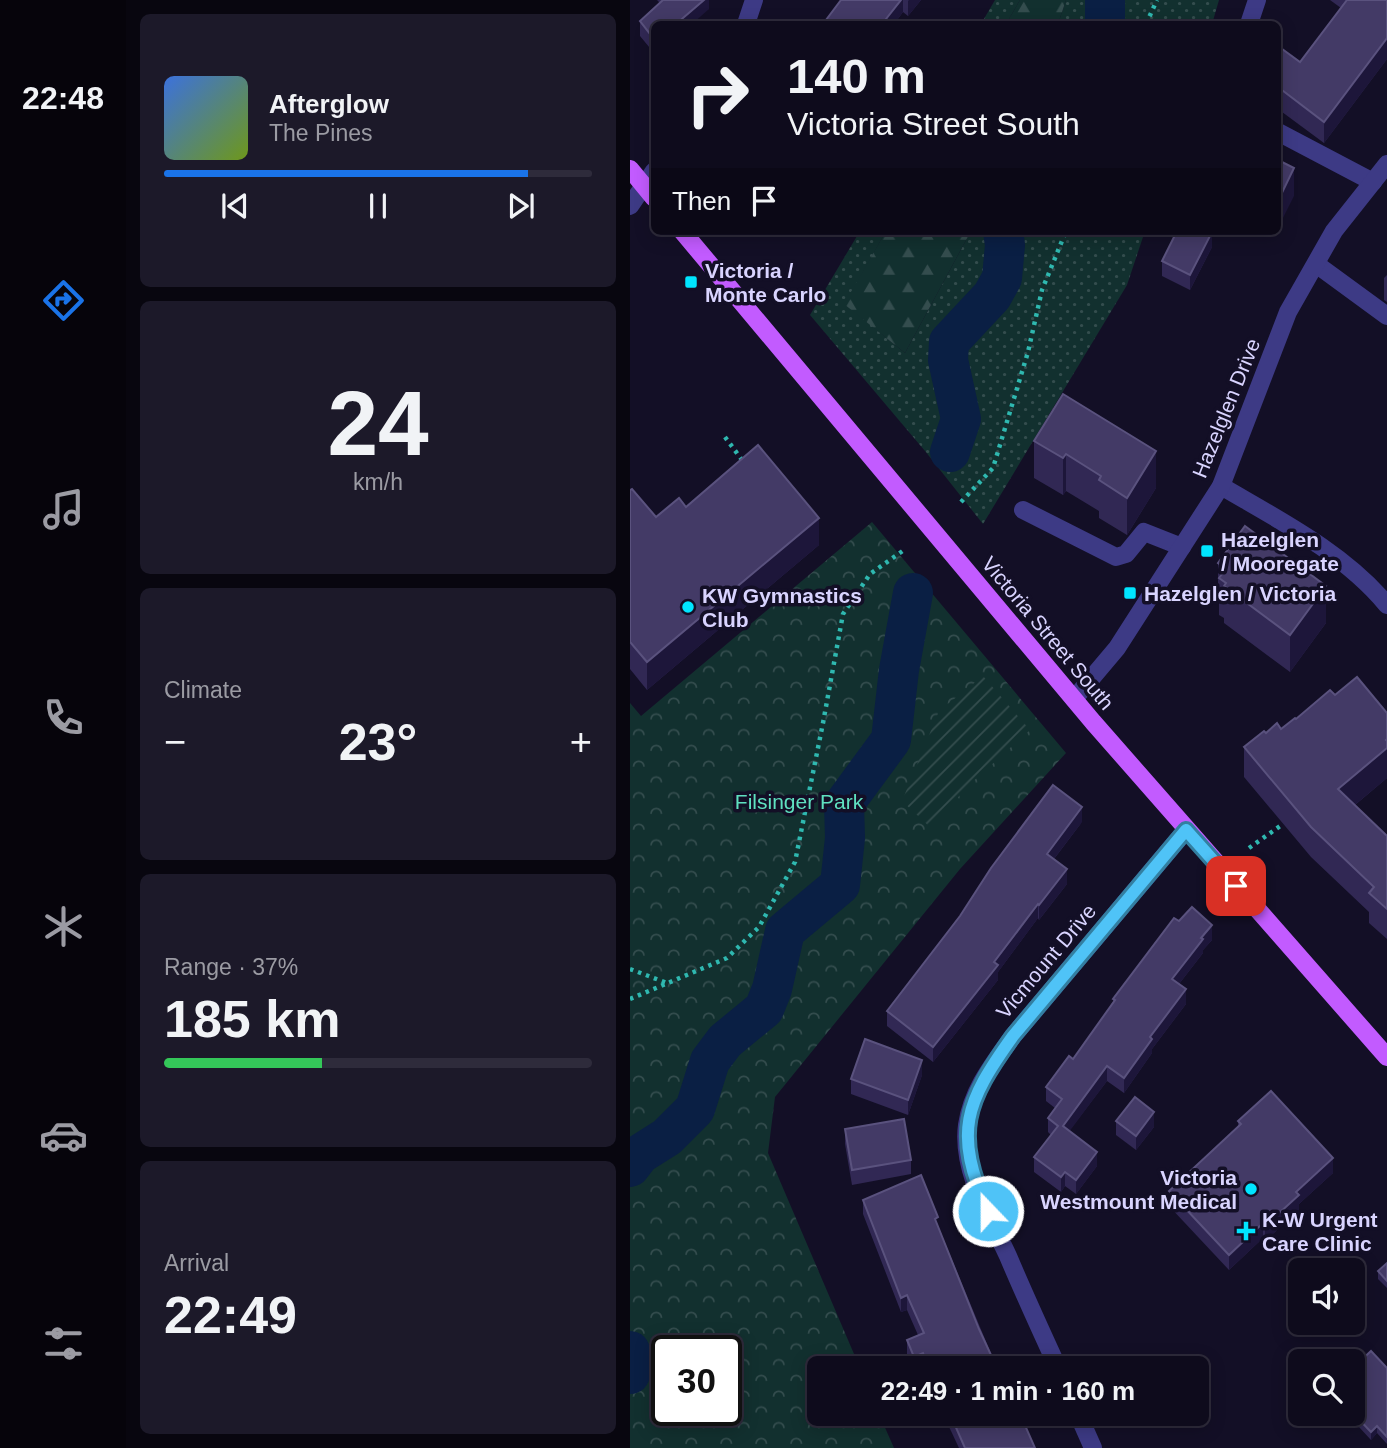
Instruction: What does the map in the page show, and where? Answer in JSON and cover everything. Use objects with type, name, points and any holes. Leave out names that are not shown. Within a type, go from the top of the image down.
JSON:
[{"type":"main road","points":[[630,169],[651,185]]},
{"type":"main road","name":"Victoria Street South","points":[[685,235],[1074,699],[1387,1057]]},
{"type":"street","points":[[747,21],[754,0]]},
{"type":"street","points":[[1250,21],[1257,0]]},
{"type":"street","points":[[1281,134],[1373,182]]},
{"type":"street","name":"Hazelglen Drive","points":[[1074,699],[1117,648],[1221,486],[1289,312],[1334,231],[1387,164]]},
{"type":"street","points":[[630,206],[651,185]]},
{"type":"street","points":[[1316,264],[1387,316]]},
{"type":"street","points":[[1221,486],[1329,552],[1387,605]]},
{"type":"street","points":[[1023,510],[1116,557],[1126,554],[1144,532],[1182,547]]},
{"type":"street","name":"Vicmount Drive","points":[[1053,1356],[978,1188],[968,1154],[967,1127],[973,1099],[988,1071],[1013,1036],[1186,830]]},
{"type":"street","points":[[1083,1426],[1093,1448]]},
{"type":"path","points":[[1147,21],[1157,0]]},
{"type":"path","points":[[961,502],[993,468],[1028,352],[1042,290],[1064,235]]},
{"type":"path","points":[[725,437],[746,466]]},
{"type":"path","points":[[630,999],[727,958],[760,926],[795,862],[843,614],[870,574],[904,550]]},
{"type":"path","points":[[1249,848],[1283,824]]},
{"type":"path","points":[[630,969],[667,983]]},
{"type":"green space","points":[[995,0],[1020,0],[1008,21],[983,21]]},
{"type":"green space","points":[[1020,0],[1066,0],[1059,21],[1008,21]]},
{"type":"green space","points":[[1066,0],[1219,0],[1213,21],[1059,21]]},
{"type":"green space","points":[[858,235],[884,235],[845,304],[905,353],[969,235],[1144,235],[1127,285],[983,524],[810,315]]},
{"type":"green space","points":[[884,235],[969,235],[905,353],[844,304]]},
{"type":"green space","name":"Filsinger Park","points":[[872,522],[1066,753],[960,869],[775,1097],[768,1153],[855,1356],[807,1356],[807,1426],[884,1426],[894,1448],[630,1448],[630,703],[641,716]]},
{"type":"green space","points":[[983,676],[1030,730],[968,786],[931,828],[902,801],[939,711]]},
{"type":"building","points":[[663,0],[704,0],[680,21],[651,21],[651,35],[640,21]]},
{"type":"building","points":[[841,0],[901,0],[884,21],[825,21]]},
{"type":"building","points":[[1347,0],[1387,0],[1387,38],[1324,122],[1281,89],[1281,48],[1300,62]]},
{"type":"building","points":[[1281,162],[1294,168],[1281,195]]},
{"type":"building","points":[[1175,235],[1210,235],[1190,275],[1162,261]]},
{"type":"building","points":[[1063,394],[1156,451],[1127,498],[1099,480],[1101,476],[1066,454],[1063,458],[1034,441]]},
{"type":"building","name":"KW Gymnastics Club","points":[[758,445],[819,518],[647,662],[630,642],[630,490],[632,489],[656,517],[679,498],[686,507]]},
{"type":"building","points":[[1245,526],[1326,586],[1290,635],[1224,586],[1226,583],[1219,578],[1226,569],[1218,563]]},
{"type":"building","points":[[1357,677],[1387,713],[1387,748],[1338,789],[1387,836],[1387,909],[1369,893],[1374,887],[1311,827],[1244,747],[1277,723],[1281,729],[1330,690],[1335,695]]},
{"type":"building","points":[[1053,785],[1082,807],[1047,854],[1067,869],[994,962],[998,965],[933,1047],[887,1011],[960,916],[991,868]]},
{"type":"building","points":[[1192,907],[1212,925],[1172,979],[1186,989],[1150,1037],[1152,1039],[1124,1078],[1107,1066],[1063,1126],[1097,1152],[1076,1180],[1065,1172],[1061,1177],[1034,1157],[1058,1126],[1048,1118],[1062,1099],[1046,1087],[1069,1056],[1073,1059],[1115,1000],[1113,999],[1174,918],[1179,921]]},
{"type":"building","points":[[865,1039],[922,1060],[908,1100],[851,1079]]},
{"type":"building","name":"Victoria Westmount Medical","points":[[1271,1091],[1333,1158],[1296,1192],[1299,1195],[1265,1226],[1263,1223],[1229,1255],[1169,1191],[1241,1124],[1238,1121]]},
{"type":"building","points":[[1135,1097],[1154,1112],[1136,1136],[1116,1121]]},
{"type":"building","points":[[904,1119],[911,1160],[852,1170],[845,1129]]},
{"type":"building","points":[[921,1175],[938,1217],[935,1219],[991,1356],[924,1356],[923,1353],[914,1356],[907,1340],[924,1333],[907,1295],[901,1298],[863,1200]]},
{"type":"building","points":[[1387,1263],[1387,1281],[1378,1271]]},
{"type":"building","points":[[1371,1351],[1387,1368],[1387,1437],[1377,1426],[1371,1432],[1365,1426],[1365,1357]]},
{"type":"building","points":[[955,1426],[1025,1426],[1035,1448],[965,1448]]},
{"type":"waterway","points":[[1105,0],[1105,21]]},
{"type":"waterway","points":[[950,452],[961,419],[948,360],[949,342],[992,296],[1002,278],[1004,235]]},
{"type":"waterway","points":[[630,1167],[640,1154],[667,1137],[695,1109],[710,1061],[725,1041],[764,1009],[772,989],[785,931],[840,885],[845,838],[844,804],[891,740],[899,670],[913,593]]},
{"type":"waterway","points":[[630,1351],[630,1374]]},
{"type":"place","name":"Victoria / Monte Carlo","points":[[691,282]]},
{"type":"place","name":"Hazelglen / Mooregate","points":[[1207,551]]},
{"type":"place","name":"Hazelglen / Victoria","points":[[1130,593]]},
{"type":"place","name":"KW Gymnastics Club","points":[[688,607]]},
{"type":"place","name":"Victoria Westmount Medical","points":[[1251,1189]]},
{"type":"place","name":"K-W Urgent Care Clinic","points":[[1246,1231]]},
{"type":"route","points":[[988,1211],[968,1154],[967,1127],[973,1099],[988,1071],[1013,1036],[1186,830],[1236,886]]}]
